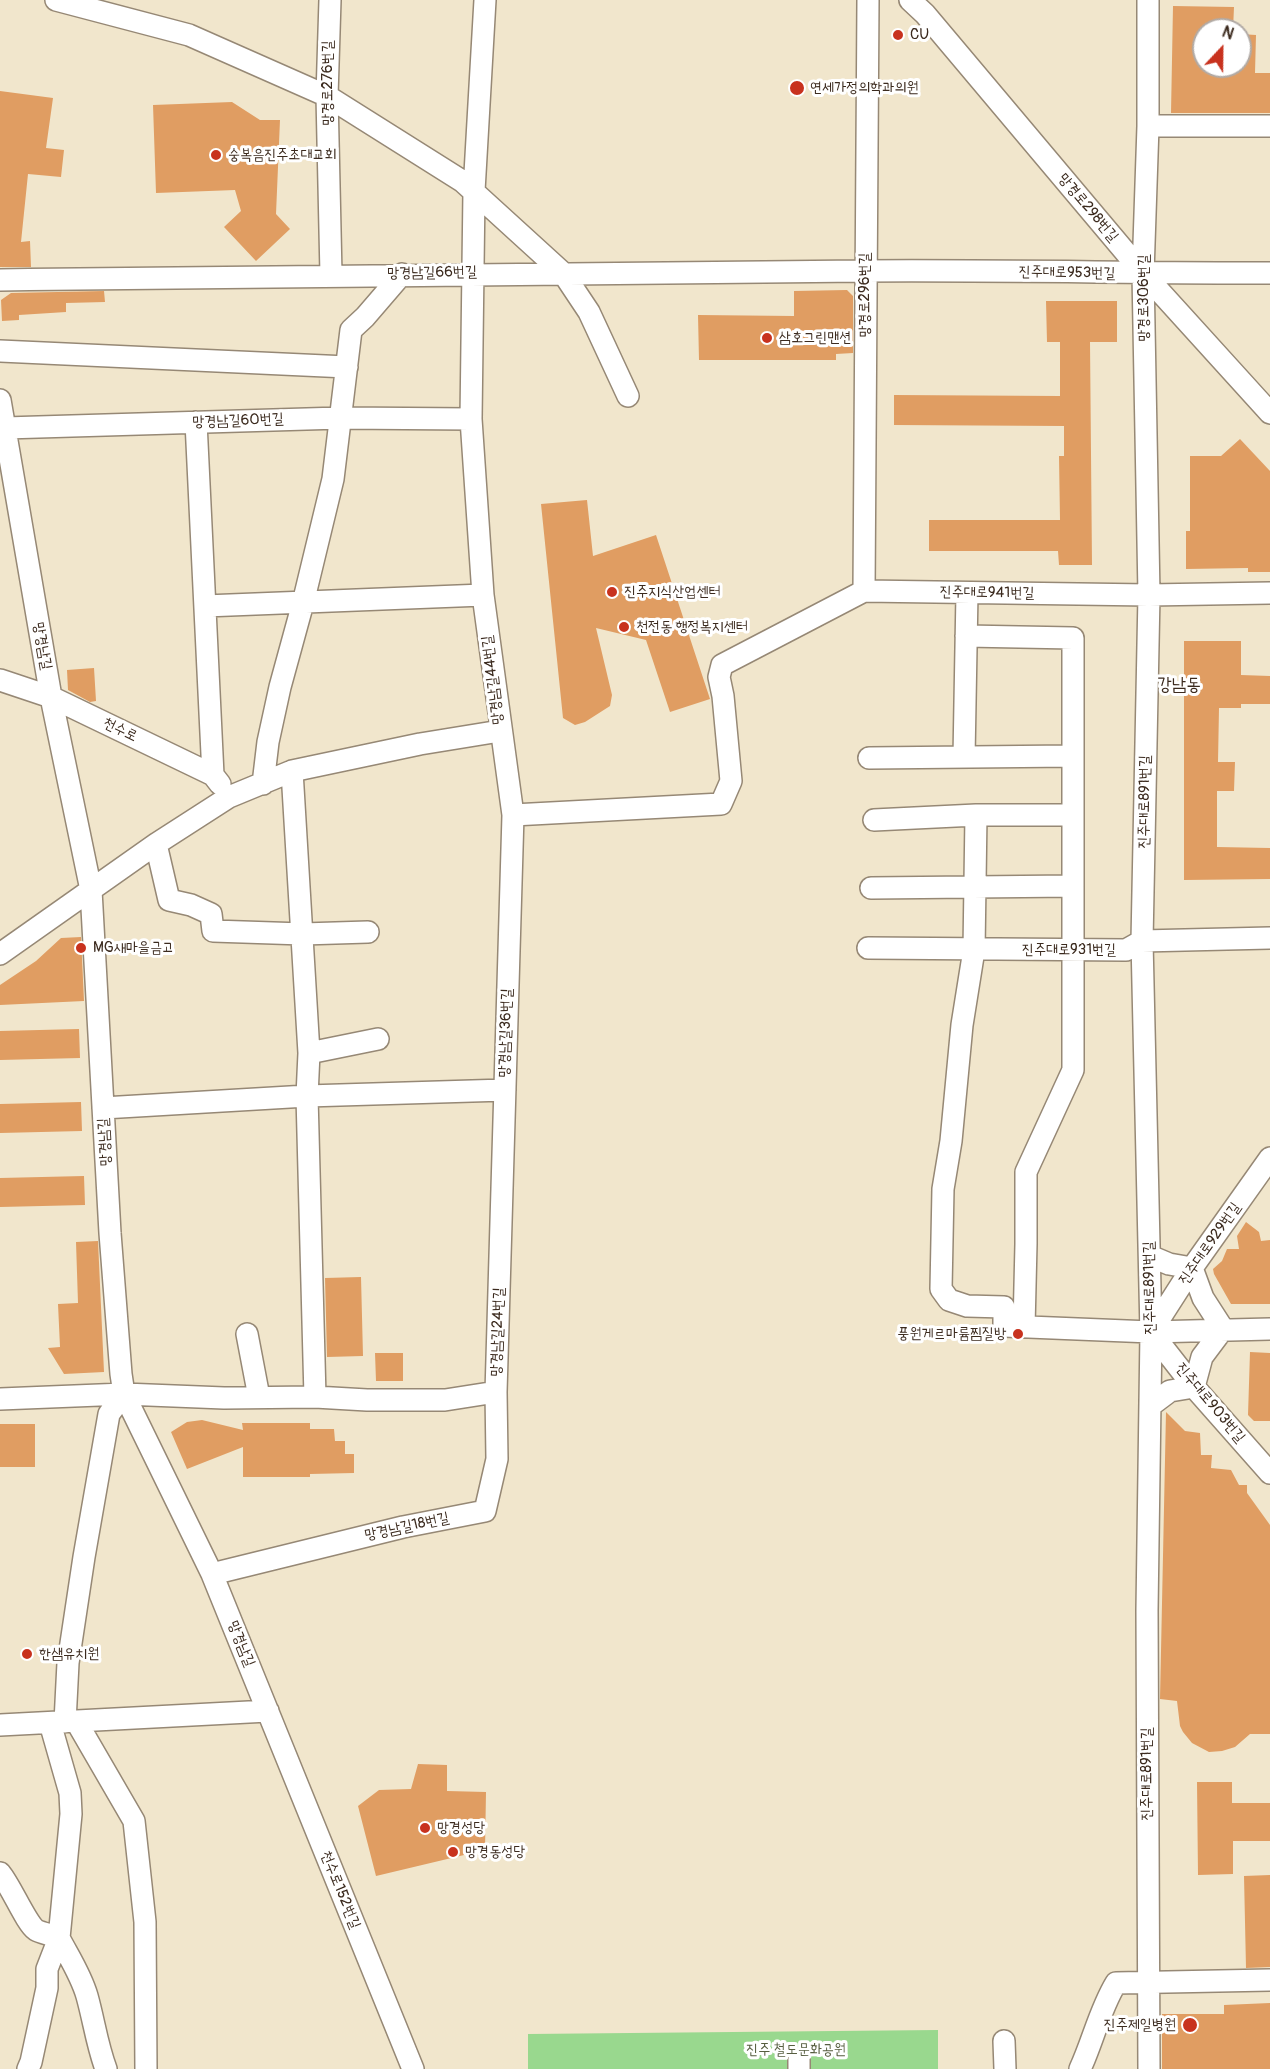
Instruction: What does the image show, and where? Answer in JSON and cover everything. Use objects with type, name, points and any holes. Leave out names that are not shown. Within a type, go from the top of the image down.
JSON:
[{"type":"street","points":[[56,0],[189,35],[327,96],[462,181],[563,273],[589,312],[628,396]]},
{"type":"street","name":"망경로276번길","points":[[330,0],[327,96],[331,275]]},
{"type":"street","name":"망경남길44번길","points":[[91,890],[156,844],[230,797],[292,771],[420,744],[500,731],[483,595],[471,419],[474,191],[485,0]]},
{"type":"street","name":"망경로296번길","points":[[864,591],[868,0]]},
{"type":"street","name":"망경로298번길","points":[[910,0],[925,14],[1143,273],[1270,413]]},
{"type":"street","name":"망경로306번길","points":[[1148,0],[1148,126],[1143,273],[1149,595]]},
{"type":"street","points":[[1148,126],[1270,126]]},
{"type":"street","name":"망경남길66번길","points":[[0,280],[472,273],[865,271]]},
{"type":"street","name":"진주대로953번길","points":[[865,271],[1270,273]]},
{"type":"street","points":[[263,784],[268,742],[333,479],[351,330],[402,274]]},
{"type":"street","points":[[0,351],[347,367]]},
{"type":"street","name":"망경남길","points":[[0,400],[51,696],[91,890],[110,1233],[124,1394],[212,1574],[268,1711]]},
{"type":"street","name":"망경남길60번길","points":[[5,428],[340,418],[471,419]]},
{"type":"street","points":[[195,422],[213,775]]},
{"type":"street","name":"진주대로941번길","points":[[513,815],[721,804],[731,781],[719,677],[722,665],[864,591],[1149,595],[1270,593]]},
{"type":"street","points":[[964,757],[967,592]]},
{"type":"street","points":[[205,606],[483,595]]},
{"type":"street","name":"진주대로891번길","points":[[1149,595],[1142,941],[1151,1332],[1147,1610],[1149,2069]]},
{"type":"street","points":[[966,636],[1073,638],[1073,1070],[1026,1172],[1023,1327]]},
{"type":"street","name":"천수로","points":[[0,680],[51,696],[213,775],[230,797]]},
{"type":"street","name":"망경남길36번길","points":[[103,1108],[307,1096],[505,1090],[513,815],[500,731]]},
{"type":"street","points":[[869,758],[1072,756]]},
{"type":"street","points":[[292,771],[309,1053],[307,1096],[315,1396]]},
{"type":"street","points":[[874,820],[976,815],[1072,815]]},
{"type":"street","points":[[976,815],[974,950],[962,1025],[951,1141],[943,1189],[941,1289],[949,1300],[967,1306],[1004,1307],[1004,1326],[1151,1332],[1270,1329]]},
{"type":"street","points":[[156,844],[169,900],[211,914],[213,931],[303,934],[368,932]]},
{"type":"street","points":[[871,888],[1073,886]]},
{"type":"street","points":[[0,954],[91,890]]},
{"type":"street","name":"진주대로931번길","points":[[868,948],[1126,950],[1142,941],[1270,938]]},
{"type":"street","points":[[309,1053],[378,1039]]},
{"type":"street","name":"망경남길24번길","points":[[124,1394],[224,1398],[315,1396],[367,1400],[445,1400],[496,1392],[505,1090]]},
{"type":"street","name":"진주대로929번길","points":[[1151,1332],[1192,1268],[1270,1158]]},
{"type":"street","points":[[1150,1256],[1169,1264],[1192,1268],[1203,1298],[1223,1329]]},
{"type":"street","points":[[1150,1406],[1170,1391],[1194,1387],[1202,1357],[1223,1329]]},
{"type":"street","name":"진주대로903번길","points":[[1151,1332],[1194,1387],[1270,1473]]},
{"type":"street","points":[[247,1334],[259,1397]]},
{"type":"street","name":"망경남길18번길","points":[[212,1574],[403,1527],[485,1511],[497,1459],[496,1392]]},
{"type":"street","points":[[0,1399],[124,1394]]},
{"type":"street","points":[[28,2069],[47,1988],[46,1969],[59,1938],[71,1814],[64,1722],[70,1652],[109,1414],[124,1394]]},
{"type":"street","points":[[0,1725],[268,1711]]},
{"type":"street","name":"천수로152번길","points":[[268,1711],[413,2069]]},
{"type":"street","points":[[64,1722],[134,1821],[145,1922],[146,2069]]},
{"type":"street","points":[[0,1873],[36,1930],[59,1938],[80,1976],[106,2069]]},
{"type":"street","points":[[1080,2069],[1094,2038],[1107,1998],[1116,1983],[1270,1980]]},
{"type":"street","points":[[1004,2041],[1005,2069]]},
{"type":"green space","name":"진주 철도문화공원","points":[[938,2030],[938,2069],[528,2069],[528,2034]]},
{"type":"building","points":[[1173,6],[1234,7],[1234,18],[1192,18],[1192,78],[1252,78],[1252,35],[1256,35],[1255,73],[1270,73],[1270,113],[1171,113]]},
{"type":"building","points":[[0,91],[53,98],[46,148],[64,150],[61,177],[28,174],[21,242],[30,241],[31,267],[0,267]]},
{"type":"building","name":"숭복음진주초대교회","points":[[232,102],[260,120],[280,120],[276,214],[290,229],[256,261],[224,227],[241,211],[235,190],[156,193],[153,105]]},
{"type":"building","name":"삼호그린맨션","points":[[847,290],[853,296],[853,353],[836,354],[836,360],[699,360],[698,315],[794,316],[794,291]]},
{"type":"building","points":[[104,291],[105,302],[66,303],[66,312],[19,315],[19,320],[2,321],[1,300],[11,293]]},
{"type":"building","points":[[1046,301],[1117,301],[1117,342],[1090,342],[1092,565],[1059,565],[1058,551],[929,551],[929,520],[1060,520],[1059,456],[1064,456],[1064,426],[894,425],[894,395],[1060,396],[1060,342],[1047,342]]},
{"type":"building","points":[[1240,439],[1270,471],[1270,572],[1248,572],[1248,568],[1186,569],[1186,531],[1190,531],[1190,456],[1221,456]]},
{"type":"building","name":"진주지식산업센터","points":[[587,500],[593,556],[656,535],[710,699],[670,712],[646,640],[596,628],[612,695],[610,706],[585,722],[575,725],[563,718],[541,504]]},
{"type":"building","points":[[1184,641],[1241,641],[1241,675],[1270,676],[1270,704],[1241,704],[1241,708],[1219,708],[1218,762],[1235,762],[1234,791],[1217,791],[1217,847],[1270,848],[1270,879],[1184,880]]},
{"type":"building","points":[[94,668],[96,701],[90,702],[68,690],[67,670]]},
{"type":"building","points":[[81,937],[84,1001],[0,1005],[0,985],[36,961],[61,938]]},
{"type":"building","points":[[79,1029],[80,1058],[0,1060],[0,1031]]},
{"type":"building","points":[[81,1102],[82,1131],[0,1133],[0,1104]]},
{"type":"building","points":[[84,1176],[85,1205],[0,1207],[0,1178]]},
{"type":"building","points":[[1246,1222],[1259,1232],[1261,1241],[1270,1240],[1270,1304],[1231,1304],[1214,1274],[1213,1269],[1222,1261],[1227,1249],[1239,1249],[1237,1236]]},
{"type":"building","points":[[98,1241],[104,1372],[64,1374],[48,1348],[60,1347],[58,1304],[78,1303],[76,1242]]},
{"type":"building","points":[[361,1277],[363,1356],[327,1357],[325,1278]]},
{"type":"building","points":[[1250,1352],[1270,1353],[1270,1421],[1254,1421],[1248,1415]]},
{"type":"building","points":[[375,1353],[403,1353],[403,1381],[376,1381]]},
{"type":"building","points":[[1166,1412],[1185,1431],[1200,1433],[1201,1455],[1212,1455],[1211,1468],[1231,1470],[1239,1485],[1247,1485],[1247,1493],[1270,1525],[1270,1734],[1250,1734],[1235,1747],[1222,1751],[1209,1752],[1192,1743],[1180,1726],[1177,1701],[1160,1699]]},
{"type":"building","points":[[202,1420],[243,1430],[242,1423],[310,1423],[310,1429],[334,1429],[335,1441],[345,1441],[345,1454],[354,1454],[354,1473],[310,1474],[310,1477],[243,1477],[243,1447],[187,1469],[171,1432],[187,1422]]},
{"type":"building","points":[[0,1424],[35,1424],[35,1467],[0,1467]]},
{"type":"building","name":"망경성당","points":[[418,1764],[447,1765],[447,1791],[486,1792],[485,1850],[376,1876],[358,1806],[379,1790],[411,1789]]},
{"type":"building","points":[[1197,1782],[1232,1782],[1232,1803],[1270,1803],[1270,1841],[1233,1841],[1233,1874],[1198,1875]]},
{"type":"building","points":[[1270,1875],[1270,1967],[1246,1968],[1244,1876]]},
{"type":"building","name":"진주제일병원","points":[[1270,2003],[1270,2069],[1162,2069],[1162,2014],[1224,2014],[1224,2005]]},
{"type":"place","name":"CU","points":[[898,35]]},
{"type":"place","name":"연세가정의학과의원","points":[[797,88]]},
{"type":"place","name":"숭복음진주초대교회","points":[[216,155]]},
{"type":"place","name":"삼호그린맨션","points":[[767,338]]},
{"type":"place","name":"진주지식산업센터","points":[[612,592]]},
{"type":"place","name":"천전동 행정복지센터","points":[[624,627]]},
{"type":"place","name":"MG새마을금고","points":[[81,948]]},
{"type":"place","name":"풍원게르마륨찜질방","points":[[1018,1334]]},
{"type":"place","name":"한샘유치원","points":[[27,1654]]},
{"type":"place","name":"망경성당","points":[[425,1828]]},
{"type":"place","name":"망경동성당","points":[[453,1852]]},
{"type":"place","name":"진주제일병원","points":[[1190,2025]]},
{"type":"district","name":"강남동","points":[[1179,685]]}]
